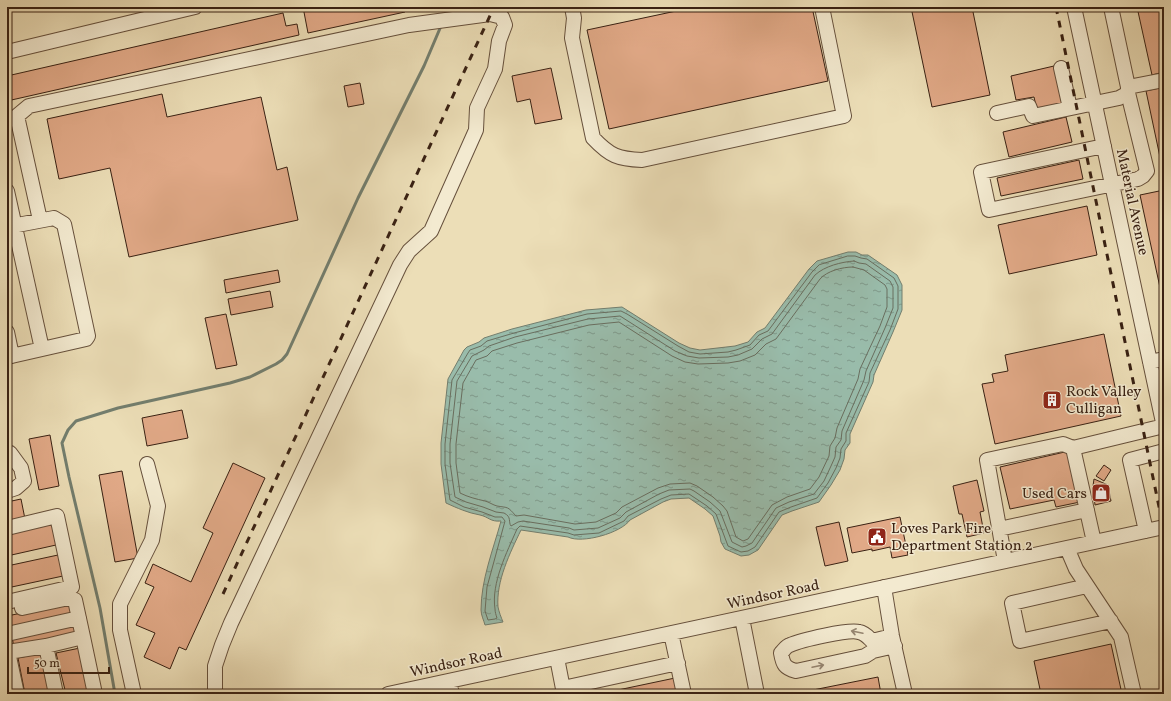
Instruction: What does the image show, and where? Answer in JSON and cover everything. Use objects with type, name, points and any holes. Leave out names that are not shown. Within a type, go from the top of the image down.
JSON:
[{"type":"street","points":[[7,52],[195,7]]},
{"type":"street","points":[[572,7],[574,18],[572,38],[593,138],[602,148],[613,155],[626,160],[642,160],[844,116],[822,7]]},
{"type":"street","name":"Material Avenue","points":[[1074,7],[1150,362],[1160,393],[1164,427]]},
{"type":"street","points":[[1104,146],[981,172],[989,210],[1141,178],[1147,171],[1111,7]]},
{"type":"street","points":[[40,220],[12,117],[29,106],[409,25],[490,14],[502,17],[504,20],[505,25],[499,41],[495,69],[477,108],[476,130],[431,232],[410,251],[400,265],[235,616],[222,645],[215,666],[216,694]]},
{"type":"street","points":[[1061,68],[1070,108]]},
{"type":"street","points":[[996,113],[1029,106],[1033,116],[1119,98],[1128,90],[1164,80]]},
{"type":"street","points":[[7,191],[11,226],[42,350]]},
{"type":"street","points":[[7,332],[10,357],[86,339],[88,336],[64,224],[54,218],[11,226]]},
{"type":"street","points":[[1150,362],[1164,359]]},
{"type":"street","points":[[1005,561],[987,460],[1063,444],[1073,448],[1164,427]]},
{"type":"street","points":[[1073,448],[1094,542]]},
{"type":"street","points":[[1146,531],[1130,460],[1164,451]]},
{"type":"street","points":[[7,454],[10,454],[21,468],[24,481],[16,488],[7,491]]},
{"type":"street","points":[[134,694],[120,630],[120,604],[152,540],[158,506],[147,464]]},
{"type":"street","points":[[999,529],[1087,510]]},
{"type":"street","points":[[7,528],[57,516],[72,587],[7,602]]},
{"type":"street","name":"Windsor Road","points":[[388,694],[451,687],[557,658],[1164,527]]},
{"type":"street","points":[[1067,548],[1076,569],[1121,637],[1134,694]]},
{"type":"street","points":[[1087,586],[1012,603],[1020,641],[1111,621]]},
{"type":"street","points":[[884,587],[905,694]]},
{"type":"street","points":[[7,611],[69,598],[75,600],[95,694]]},
{"type":"street","points":[[7,634],[79,618]]},
{"type":"street","points":[[742,618],[757,694]]},
{"type":"street","points":[[850,631],[860,632],[867,635],[872,641],[894,641],[873,650],[865,656],[796,671],[788,669],[782,662],[781,653],[788,645],[850,631]]},
{"type":"street","points":[[672,633],[684,694]]},
{"type":"street","points":[[17,694],[7,651],[46,646],[83,637]]},
{"type":"street","points":[[46,646],[56,694]]},
{"type":"street","points":[[557,658],[563,691],[678,663]]},
{"type":"water","points":[[848,252],[868,255],[897,275],[902,285],[902,310],[850,434],[850,443],[845,450],[844,459],[840,470],[819,502],[782,515],[758,550],[749,555],[741,556],[725,549],[721,542],[713,516],[689,498],[671,499],[663,502],[610,533],[591,538],[574,539],[521,530],[512,548],[501,577],[499,587],[498,607],[503,622],[485,625],[481,610],[483,588],[501,521],[492,520],[446,503],[441,464],[441,443],[448,379],[464,350],[484,338],[512,329],[586,310],[622,307],[679,343],[690,348],[700,350],[735,346],[748,342],[757,332],[765,328],[809,269],[817,261]]},
{"type":"building","points":[[303,7],[404,7],[405,12],[308,33]]},
{"type":"building","points":[[695,7],[812,7],[828,81],[609,129],[587,30]]},
{"type":"building","points":[[911,7],[972,7],[990,95],[932,107]]},
{"type":"building","points":[[1137,7],[1164,7],[1164,72],[1152,75]]},
{"type":"building","points":[[283,13],[286,26],[297,24],[299,35],[7,101],[7,76]]},
{"type":"building","points":[[1054,66],[1062,104],[1037,110],[1034,97],[1016,100],[1011,76]]},
{"type":"building","points":[[551,68],[562,119],[535,124],[530,99],[517,102],[512,76]]},
{"type":"building","points":[[360,83],[364,104],[348,107],[344,86]]},
{"type":"building","points":[[1164,87],[1164,176],[1146,91]]},
{"type":"building","points":[[162,94],[167,117],[261,97],[277,170],[287,167],[298,220],[129,257],[110,168],[59,179],[47,119]]},
{"type":"building","points":[[1066,117],[1072,142],[1009,157],[1003,132]]},
{"type":"building","points":[[1079,160],[1083,179],[1001,196],[997,178]]},
{"type":"building","points":[[1164,190],[1164,306],[1140,195]]},
{"type":"building","points":[[1087,206],[1097,255],[1009,274],[998,225]]},
{"type":"building","points":[[278,270],[280,282],[226,293],[224,280]]},
{"type":"building","points":[[270,291],[273,307],[231,315],[228,299]]},
{"type":"building","points":[[226,314],[237,365],[216,369],[205,318]]},
{"type":"building","name":"Rock Valley Culligan","points":[[1104,334],[1121,416],[995,444],[982,384],[994,382],[992,374],[1008,371],[1005,355]]},
{"type":"building","points":[[182,410],[188,438],[147,446],[142,418]]},
{"type":"building","points":[[50,435],[59,486],[39,490],[29,439]]},
{"type":"building","points":[[1069,451],[1080,502],[1056,507],[1054,500],[1010,509],[1000,467]]},
{"type":"building","points":[[233,463],[265,478],[186,650],[179,647],[170,669],[144,657],[155,633],[136,625],[154,587],[145,583],[153,564],[191,582],[213,533],[203,528]]},
{"type":"building","points":[[1104,465],[1111,470],[1104,481],[1096,476]]},
{"type":"building","points":[[122,471],[138,558],[115,562],[99,475]]},
{"type":"building","points":[[1094,479],[1108,485],[1111,501],[1095,505],[1093,486]]},
{"type":"building","points":[[977,480],[984,511],[980,512],[984,533],[967,537],[962,514],[959,514],[953,486]]},
{"type":"building","points":[[21,499],[25,519],[7,523],[7,502]]},
{"type":"building","name":"Loves Park Fire Department Station 2","points":[[900,517],[908,555],[892,558],[890,547],[852,553],[847,528]]},
{"type":"building","points":[[839,522],[848,561],[825,566],[816,527]]},
{"type":"building","points":[[52,524],[56,545],[7,556],[7,534]]},
{"type":"building","points":[[58,555],[63,576],[7,588],[7,566]]},
{"type":"building","points":[[71,603],[73,613],[7,627],[7,616]]},
{"type":"building","points":[[76,624],[78,635],[14,647],[12,637]]},
{"type":"building","points":[[1111,644],[1122,694],[1041,694],[1034,661]]},
{"type":"building","points":[[80,648],[90,694],[66,694],[56,653]]},
{"type":"building","points":[[42,653],[50,694],[25,694],[18,658]]},
{"type":"building","points":[[878,677],[881,694],[793,694]]},
{"type":"building","points":[[675,678],[683,694],[599,694]]},
{"type":"waterway","points":[[115,694],[100,608],[62,443],[68,430],[76,421],[118,408],[230,383],[250,377],[282,360],[287,354],[358,198],[424,66],[441,26]]},
{"type":"railway","points":[[223,594],[494,7]]},
{"type":"railway","points":[[1056,7],[1164,531]]},
{"type":"place","name":"Rock Valley Culligan","points":[[1052,400]]},
{"type":"place","name":"Used Cars","points":[[1101,493]]},
{"type":"place","name":"Loves Park Fire Department Station 2","points":[[877,537]]}]
